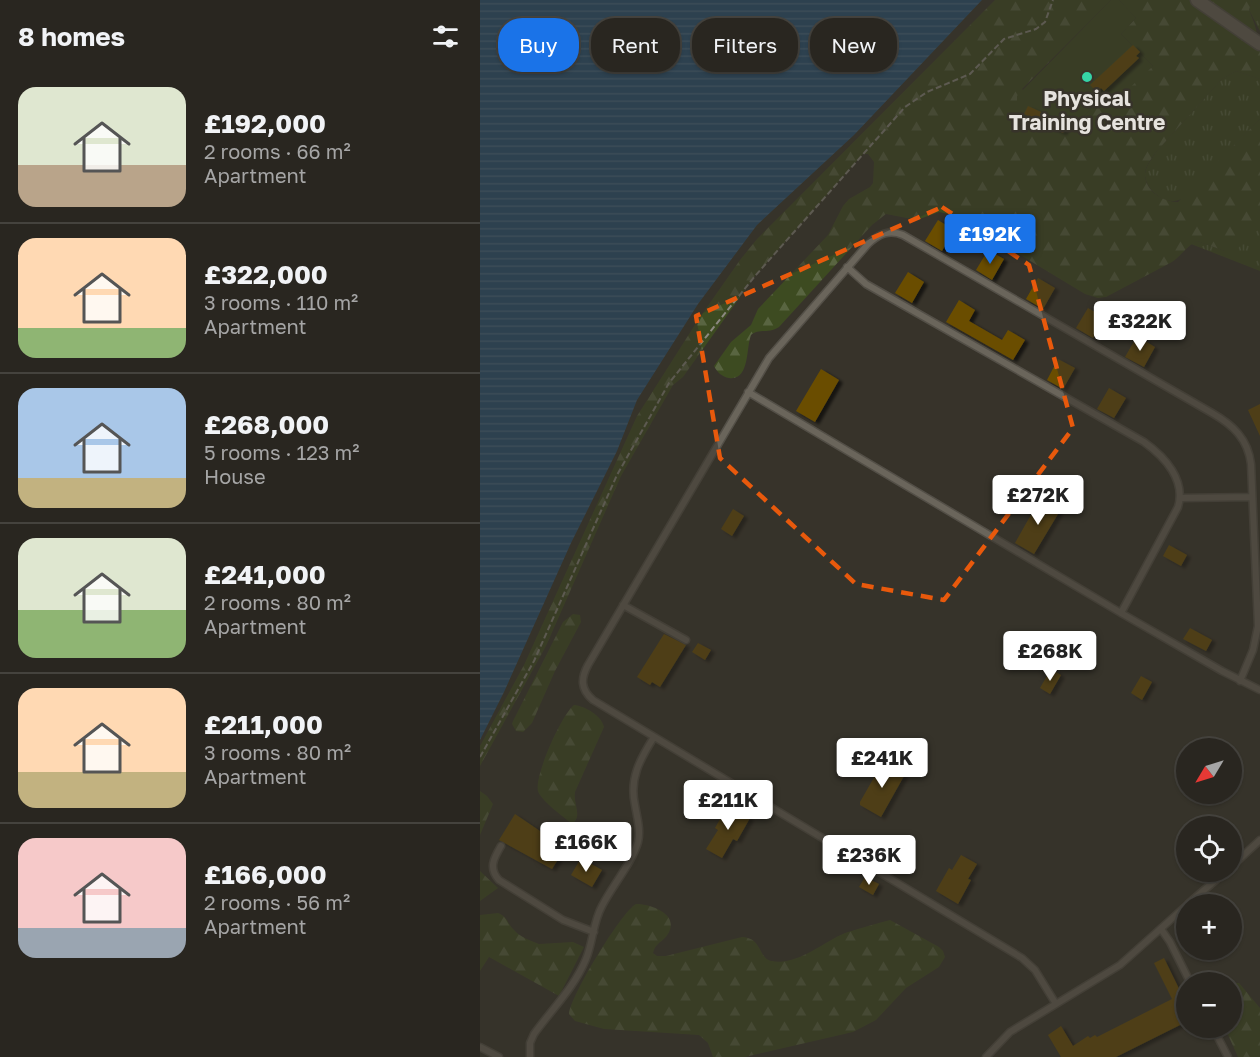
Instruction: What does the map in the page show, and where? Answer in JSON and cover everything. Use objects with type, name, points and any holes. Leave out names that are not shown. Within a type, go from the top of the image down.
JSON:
[{"type":"street","points":[[1197,0],[1260,44]]},
{"type":"lane","points":[[1056,1004],[1035,970],[1022,958],[592,700],[586,694],[583,686],[586,668],[748,392],[777,347],[868,244],[890,231],[903,235],[1231,425],[1241,437],[1248,450],[1251,464],[1258,631],[1240,681]]},
{"type":"lane","points":[[847,267],[866,284],[1144,442],[1160,454],[1174,472],[1180,498],[1175,514],[1121,613]]},
{"type":"lane","points":[[748,392],[1121,613],[1240,681],[1260,690]]},
{"type":"lane","points":[[1180,498],[1252,497]]},
{"type":"lane","points":[[622,605],[686,640]]},
{"type":"lane","points":[[530,1057],[532,1038],[573,985],[586,960],[601,908],[637,844],[639,830],[633,794],[633,778],[638,763],[654,737]]},
{"type":"lane","points":[[1242,857],[1260,840]]},
{"type":"lane","points":[[501,846],[492,867],[499,880],[563,920],[594,932]]},
{"type":"lane","points":[[1200,894],[1213,882]]},
{"type":"lane","points":[[986,1057],[1006,1035],[1114,969],[1176,915]]},
{"type":"lane","points":[[1161,929],[1185,972]]},
{"type":"lane","points":[[1218,1038],[1227,1057]]},
{"type":"lane","points":[[480,1047],[499,1057]]},
{"type":"path","points":[[480,757],[534,661],[617,475],[669,383],[756,276],[905,106],[927,92],[970,74],[1004,39],[1036,29],[1045,22],[1053,0]]},
{"type":"highlighted area","points":[[942,207],[1029,265],[1073,428],[944,600],[856,584],[720,458],[696,316]]},
{"type":"green space","points":[[995,0],[1111,0],[1022,89],[1067,134],[1091,109],[1115,100],[1153,66],[1121,34],[1136,18],[1119,0],[1252,0],[1249,10],[1257,33],[1255,47],[1260,51],[1260,79],[1236,71],[1222,79],[1156,152],[1145,173],[1151,190],[1161,198],[1178,202],[1260,119],[1260,209],[1246,241],[1236,250],[1225,251],[1197,241],[1172,262],[1106,297],[1098,298],[1085,294],[954,215],[939,212],[917,220],[886,214],[872,225],[779,327],[751,335],[746,362],[741,374],[736,378],[722,375],[714,366],[731,342],[751,325],[758,309],[828,235],[849,199],[873,183],[874,162],[868,154],[863,154],[755,276],[683,377],[673,385],[621,476],[546,646],[480,766],[480,746],[524,665],[637,416],[698,320],[757,239]]},
{"type":"green space","name":"Physical Training Centre","points":[[1111,0],[1119,0],[1136,18],[1121,34],[1153,66],[1120,97],[1091,109],[1067,134],[1061,136],[1020,115],[1017,110],[1017,96]]},
{"type":"green space","points":[[1252,0],[1260,0],[1260,31],[1249,10]]},
{"type":"green space","points":[[1236,71],[1260,79],[1260,119],[1183,198],[1171,201],[1158,196],[1146,180],[1145,174],[1149,162],[1222,79]]},
{"type":"green space","points":[[1260,209],[1260,271],[1191,244],[1197,241],[1225,251],[1254,221]]},
{"type":"green space","points":[[573,614],[580,615],[581,622],[555,671],[532,723],[523,732],[516,731],[512,724],[513,721],[563,622]]},
{"type":"green space","points":[[574,705],[592,712],[600,719],[604,727],[575,792],[577,817],[572,824],[543,799],[538,791],[538,783],[550,746],[563,720]]},
{"type":"green space","points":[[480,791],[493,804],[480,835]]},
{"type":"green space","points":[[480,871],[498,888],[480,901]]},
{"type":"green space","points":[[636,904],[656,908],[670,921],[671,927],[668,934],[654,950],[653,953],[657,956],[666,956],[742,937],[754,941],[764,957],[781,962],[800,957],[845,933],[890,920],[939,947],[945,957],[939,967],[906,988],[876,1020],[853,1032],[745,1057],[713,1057],[708,1043],[699,1035],[604,1029],[575,1021],[569,1014],[578,991],[597,956],[619,922]]},
{"type":"green space","points":[[498,913],[522,937],[533,942],[539,944],[573,942],[584,947],[559,996],[489,957],[480,971],[480,915]]},
{"type":"green space","points":[[1242,987],[1260,1008],[1260,1057],[1238,1057],[1229,1038],[1242,1038]]},
{"type":"water","points":[[480,0],[982,0],[854,135],[757,225],[698,304],[637,400],[617,451],[571,543],[480,740]]},
{"type":"building","points":[[1133,45],[1140,52],[1136,56],[1139,58],[1104,91],[1101,88],[1097,92],[1090,85]]},
{"type":"building","points":[[1028,106],[1067,124],[1063,133],[1024,114]]},
{"type":"building","points":[[938,220],[954,230],[942,251],[925,241]]},
{"type":"building","points":[[988,250],[1004,259],[992,280],[976,270]]},
{"type":"building","points":[[908,272],[924,282],[912,303],[895,293]]},
{"type":"building","points":[[1038,278],[1055,288],[1043,309],[1026,299]]},
{"type":"building","points":[[959,300],[975,310],[969,321],[1002,340],[1008,330],[1025,340],[1013,360],[946,322]]},
{"type":"building","points":[[1088,308],[1105,318],[1093,338],[1076,328]]},
{"type":"building","points":[[1137,336],[1155,347],[1144,367],[1125,357]]},
{"type":"building","points":[[1058,359],[1075,368],[1063,389],[1047,380]]},
{"type":"building","points":[[821,369],[839,380],[815,422],[796,411]]},
{"type":"building","points":[[1109,388],[1126,398],[1114,418],[1097,409]]},
{"type":"building","points":[[1260,404],[1260,436],[1248,410]]},
{"type":"building","points":[[1041,497],[1061,509],[1034,554],[1015,543]]},
{"type":"building","points":[[733,509],[744,516],[732,536],[721,529]]},
{"type":"building","points":[[1169,545],[1187,555],[1181,566],[1163,556]]},
{"type":"building","points":[[1190,628],[1212,640],[1206,651],[1183,639]]},
{"type":"building","points":[[664,634],[686,645],[660,687],[652,682],[650,685],[637,677]]},
{"type":"building","points":[[698,643],[711,650],[705,660],[692,652]]},
{"type":"building","points":[[1051,669],[1061,675],[1050,694],[1040,688]]},
{"type":"building","points":[[1141,676],[1152,682],[1142,700],[1131,693]]},
{"type":"building","points":[[885,762],[904,773],[904,776],[881,817],[860,805],[860,802]]},
{"type":"building","points":[[728,805],[750,818],[737,841],[733,839],[722,858],[706,849],[718,830],[715,828]]},
{"type":"building","points":[[515,814],[565,848],[552,869],[499,840]]},
{"type":"building","points":[[961,855],[977,864],[958,904],[936,891],[949,868],[952,870]]},
{"type":"building","points":[[581,858],[602,870],[592,887],[571,875]]},
{"type":"building","points":[[865,877],[879,884],[873,895],[859,887]]},
{"type":"building","points":[[1164,958],[1176,983],[1176,1027],[1116,1057],[1061,1057],[1048,1035],[1061,1026],[1073,1046],[1088,1036],[1097,1037],[1172,999],[1154,963]]},
{"type":"place","name":"Physical Training Centre","points":[[1087,77]]}]
